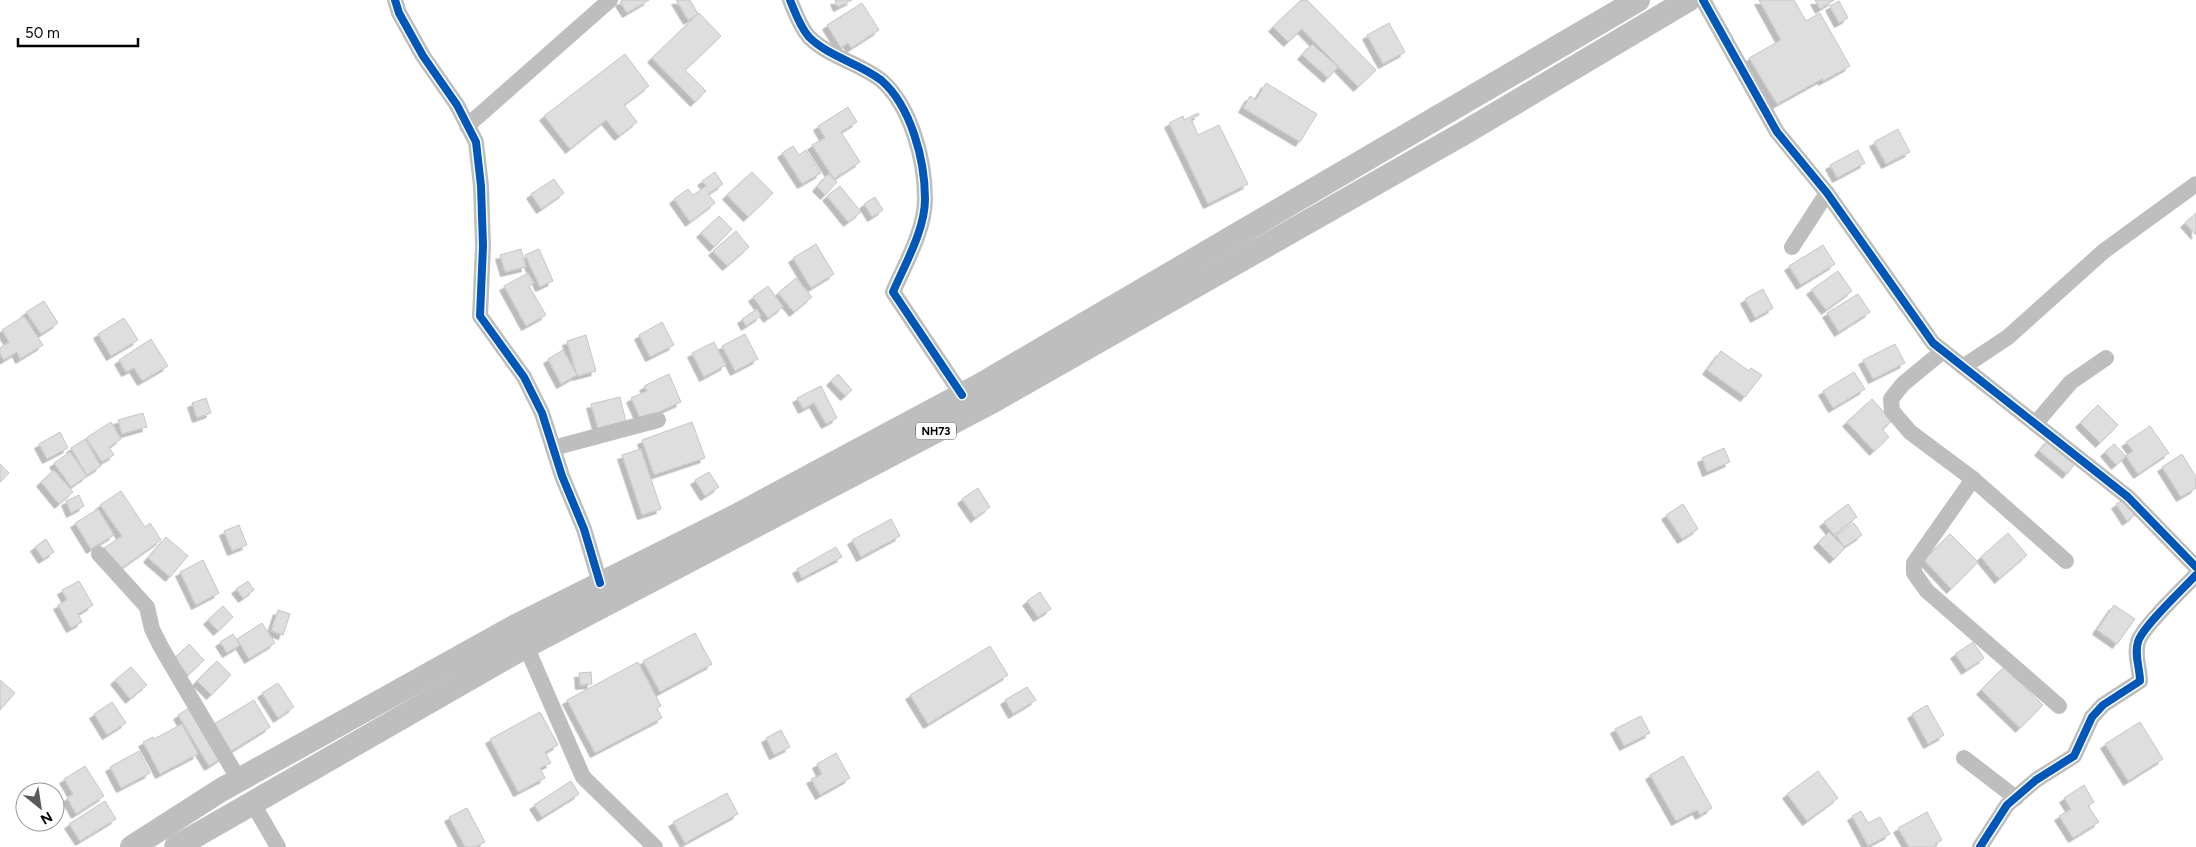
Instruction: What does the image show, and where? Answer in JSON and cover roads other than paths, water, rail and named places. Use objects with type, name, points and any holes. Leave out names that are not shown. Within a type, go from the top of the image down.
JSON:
[{"type":"highway","name":"NH73","points":[[132,847],[239,780],[514,626],[734,517],[962,396],[1638,0]]},
{"type":"highway","name":"NH73","points":[[176,847],[526,646],[993,401],[1464,133],[1688,0]]},
{"type":"street","points":[[395,0],[399,13],[423,56],[457,105],[476,142],[482,186],[483,246],[480,316],[524,377],[542,413],[553,448],[584,529],[600,583]]},
{"type":"street","points":[[467,126],[610,0]]},
{"type":"street","points":[[790,0],[808,36],[820,47],[880,80],[895,95],[908,117],[918,149],[925,200],[918,232],[893,292],[962,396]]},
{"type":"street","points":[[1703,0],[1777,132],[1827,192],[1933,343],[2128,497],[2196,567]]},
{"type":"street","points":[[1963,367],[2008,338],[2104,251],[2196,184]]},
{"type":"street","points":[[1792,248],[1827,192]]},
{"type":"street","points":[[1943,351],[1903,384],[1891,399],[1892,411],[1910,432],[1973,480],[2066,562]]},
{"type":"street","points":[[2035,424],[2071,382],[2106,358]]},
{"type":"street","points":[[553,448],[658,420]]},
{"type":"street","points":[[1973,480],[1914,563],[1914,572],[1927,591],[2059,706]]},
{"type":"street","points":[[99,554],[147,607],[152,629],[161,647],[239,780]]},
{"type":"street","points":[[1980,847],[2007,805],[2036,780],[2074,756],[2092,717],[2103,705],[2140,681],[2136,655],[2138,641],[2160,612],[2196,575]]},
{"type":"street","points":[[526,646],[583,777],[655,847]]},
{"type":"street","points":[[1964,758],[2016,798]]},
{"type":"street","points":[[252,802],[278,847]]}]
